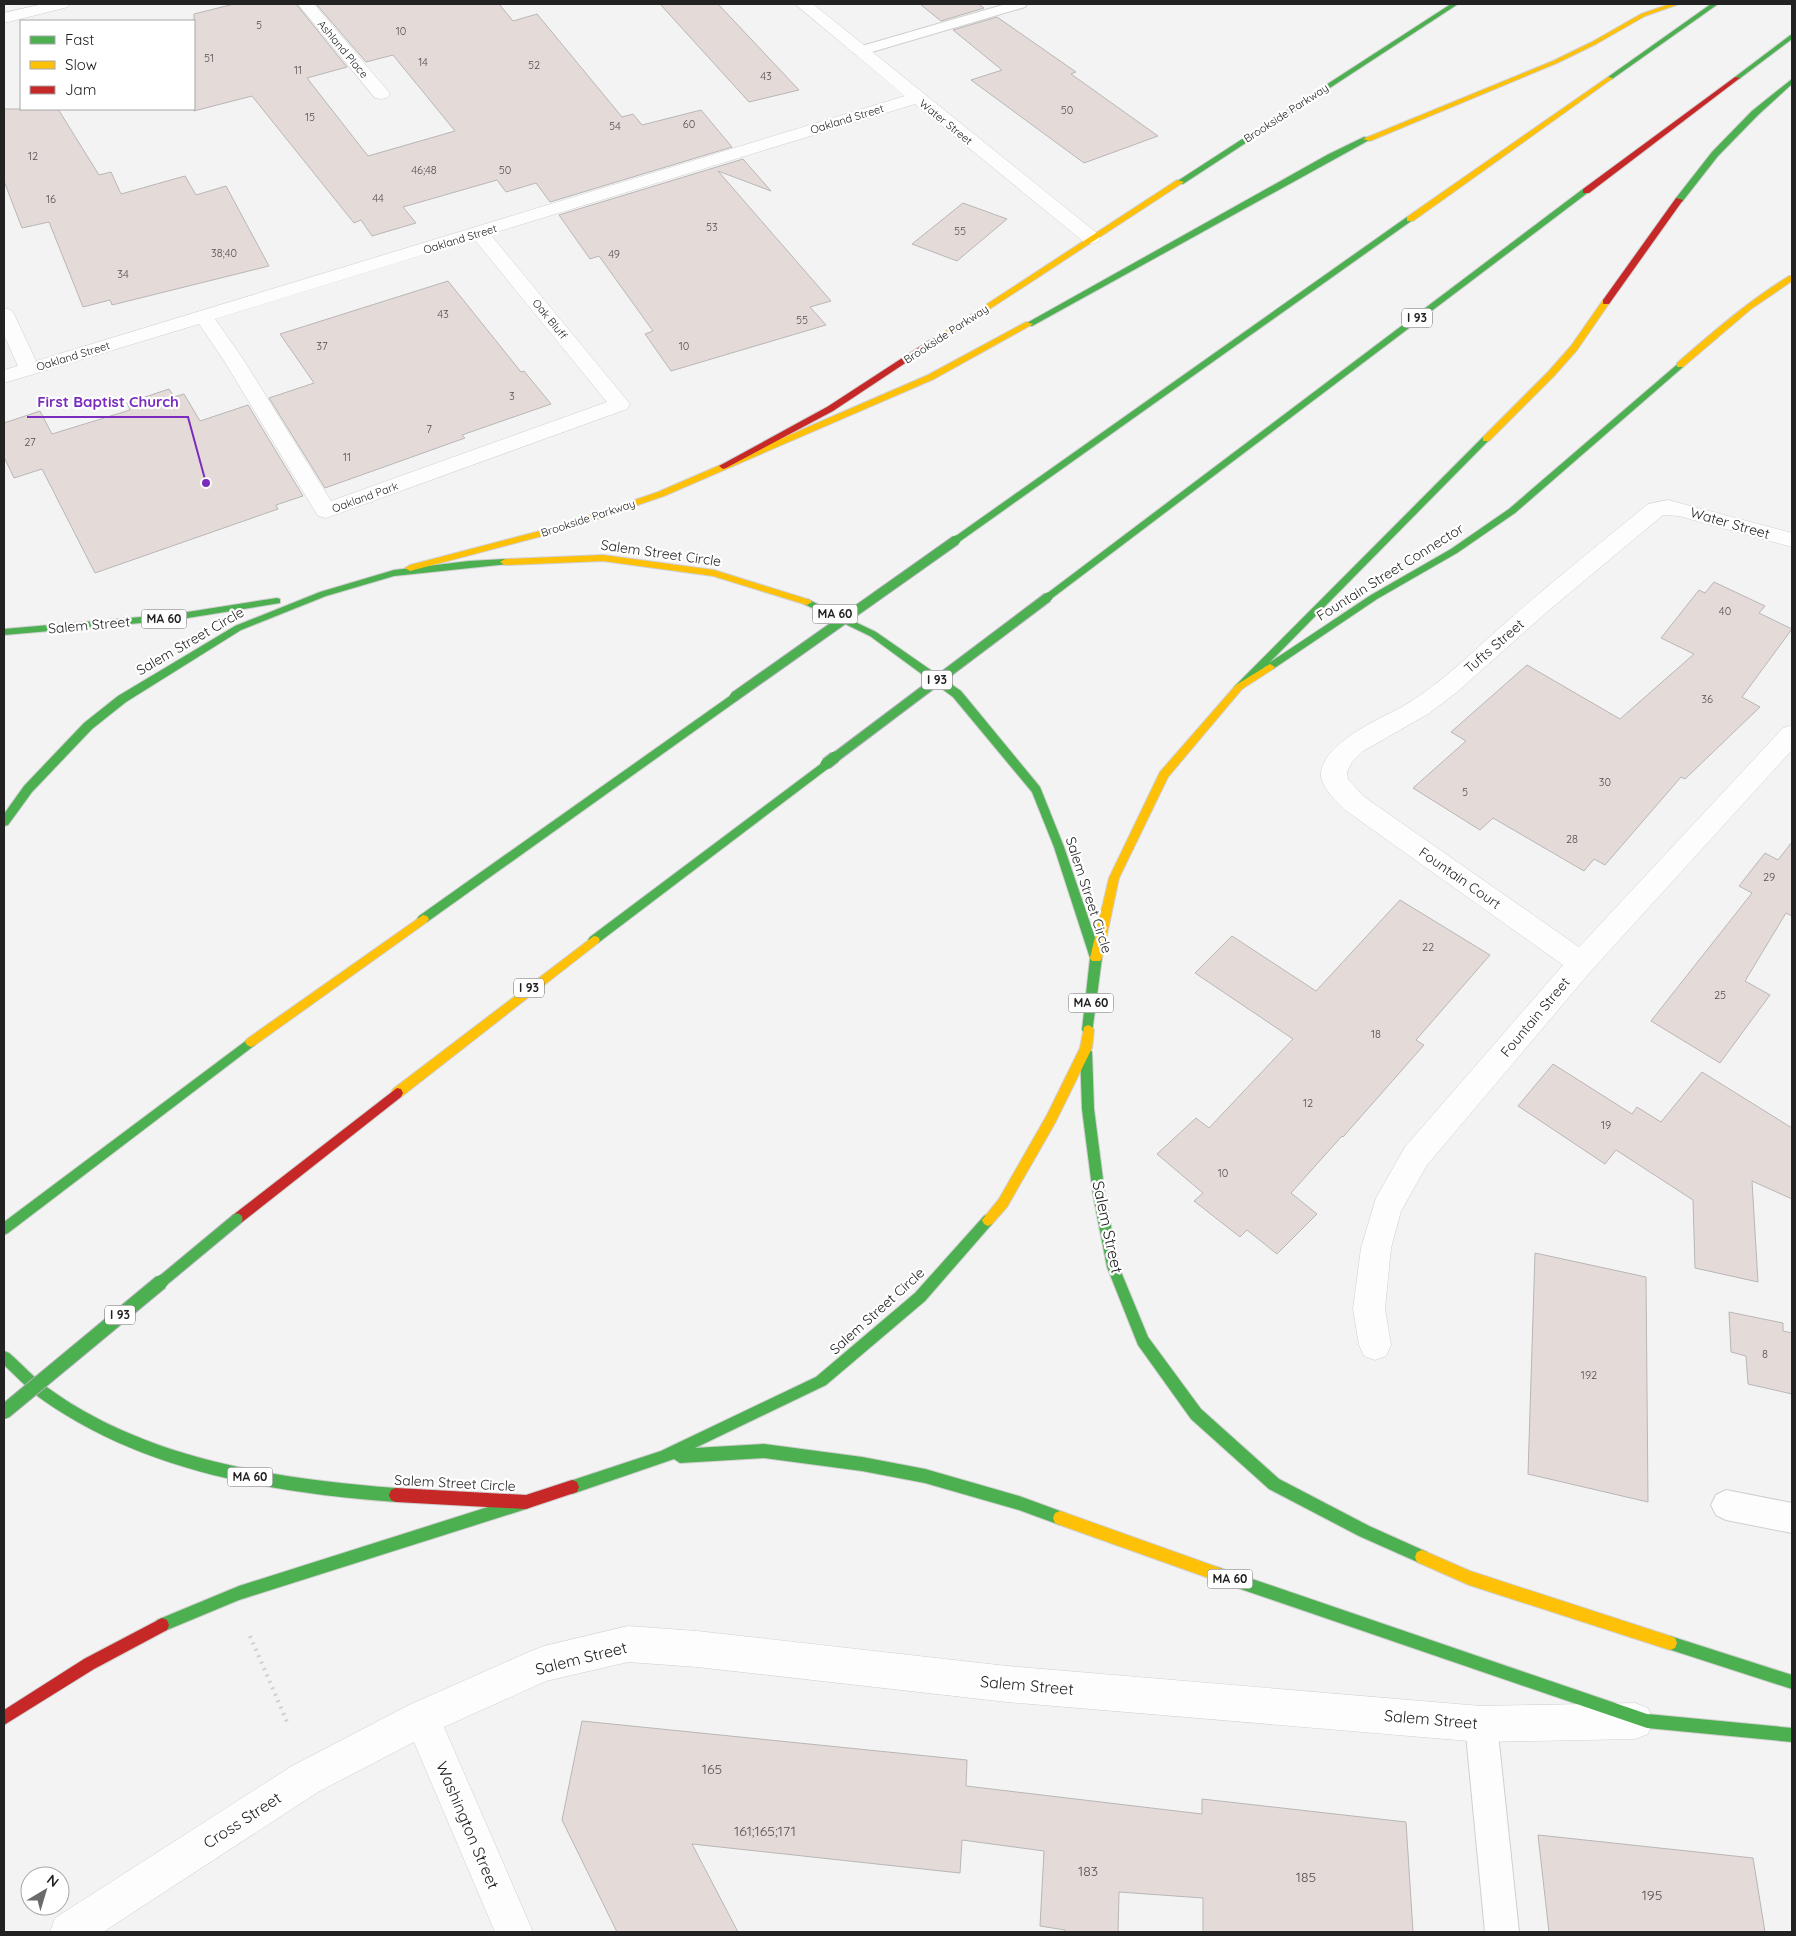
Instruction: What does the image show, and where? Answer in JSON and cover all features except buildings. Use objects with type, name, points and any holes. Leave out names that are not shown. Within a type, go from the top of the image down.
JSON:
[{"type":"main road","name":"Brookside Parkway","points":[[394,573],[562,528],[661,494],[716,470],[830,409],[1091,238],[1455,4]]},
{"type":"main road","points":[[716,470],[931,377],[1330,157],[1378,133],[1563,59],[1594,44],[1643,15],[1676,4]]},
{"type":"main road","points":[[4,1230],[289,1014],[1715,4]]},
{"type":"main road","name":"I 93","points":[[4,1412],[237,1219],[506,1006],[1790,37]]},
{"type":"main road","points":[[1239,687],[1551,374],[1574,348],[1671,210],[1715,154],[1755,113],[1792,82]]},
{"type":"main road","name":"Fountain Street Connector","points":[[1096,958],[1114,878],[1155,790],[1164,775],[1239,687],[1374,597],[1454,551],[1512,511],[1728,323],[1774,288],[1792,278]]},
{"type":"main road","name":"Salem Street Circle","points":[[4,822],[28,789],[88,726],[122,699],[238,628],[323,594],[394,573],[469,564],[611,559],[714,573],[814,604],[873,634],[957,694],[1036,790],[1059,847],[1096,958],[1086,1048],[1051,1119],[1003,1203],[920,1297],[821,1381],[663,1457],[526,1502],[349,1492],[256,1478],[204,1468],[136,1443],[82,1417],[48,1396],[4,1356]]},
{"type":"main road","name":"Salem Street","points":[[4,632],[175,618],[323,594]]},
{"type":"main road","name":"Salem Street","points":[[1086,1048],[1090,1118],[1099,1194],[1113,1267],[1143,1341],[1196,1414],[1274,1484],[1364,1531],[1468,1578],[1792,1682]]},
{"type":"main road","name":"Salem Street","points":[[663,1457],[764,1452],[797,1454],[925,1476],[1019,1503],[1154,1553],[1647,1721],[1792,1735]]},
{"type":"main road","points":[[4,1718],[89,1664],[175,1618],[238,1593],[526,1502]]},
{"type":"street","points":[[4,18],[62,4]]},
{"type":"street","name":"Ashland Place","points":[[306,4],[381,94]]},
{"type":"street","name":"Water Street","points":[[803,4],[916,98],[1091,238]]},
{"type":"street","name":"Oakland Street","points":[[4,377],[480,233],[916,98]]},
{"type":"street","name":"Oak Bluff","points":[[480,233],[619,405]]},
{"type":"street","points":[[4,314],[30,370]]},
{"type":"street","name":"Oakland Park","points":[[204,317],[233,359],[326,512],[619,405]]},
{"type":"street","name":"Water Street","points":[[1668,507],[1792,540]]},
{"type":"street","name":"Tufts Street","points":[[1341,790],[1334,772],[1342,756],[1354,745],[1419,708],[1448,686],[1648,514],[1656,509],[1668,507]]},
{"type":"street","name":"Fountain Street","points":[[1375,1345],[1369,1309],[1376,1248],[1387,1208],[1416,1156],[1581,963],[1792,734]]},
{"type":"street","name":"Fountain Court","points":[[1341,790],[1366,812],[1581,963]]},
{"type":"street","name":"Salem Street","points":[[422,1718],[544,1664],[628,1644],[697,1649],[1007,1684],[1482,1724],[1647,1721]]},
{"type":"street","name":"Cross Street","points":[[69,1932],[305,1779],[422,1718]]},
{"type":"street","name":"Washington Street","points":[[422,1718],[514,1932]]},
{"type":"lane","points":[[860,51],[1020,4]]},
{"type":"lane","points":[[1726,1505],[1792,1518]]},
{"type":"lane","points":[[1482,1724],[1502,1932]]},
{"type":"path","points":[[250,1636],[288,1724]]},
{"type":"traffic: fast","points":[[1180,182],[1455,4]]},
{"type":"traffic: fast","points":[[1610,78],[1715,4]]},
{"type":"traffic: fast","points":[[1737,78],[1792,36]]},
{"type":"traffic: fast","points":[[1679,200],[1715,154],[1755,113],[1792,81]]},
{"type":"traffic: fast","points":[[1029,324],[1330,157],[1367,139]]},
{"type":"traffic: fast","points":[[1048,597],[1586,191]]},
{"type":"traffic: fast","points":[[956,540],[1410,219]]},
{"type":"traffic: fast","points":[[1270,667],[1374,597],[1454,551],[1512,511],[1680,365]]},
{"type":"traffic: fast","points":[[1239,687],[1486,439]]},
{"type":"traffic: fast","points":[[734,697],[956,540]]},
{"type":"traffic: fast","points":[[4,822],[28,789],[88,726],[122,699],[238,628],[323,594],[394,573],[469,564],[505,562]]},
{"type":"traffic: fast","points":[[826,764],[1048,597]]},
{"type":"traffic: fast","points":[[4,632],[175,617],[277,601]]},
{"type":"traffic: fast","points":[[807,602],[873,634],[957,694],[1036,790],[1059,847],[1096,958],[1088,1030]]},
{"type":"traffic: fast","points":[[423,919],[734,697]]},
{"type":"traffic: fast","points":[[594,940],[826,764]]},
{"type":"traffic: fast","points":[[4,1229],[251,1042]]},
{"type":"traffic: fast","points":[[1086,1052],[1088,1109],[1099,1195],[1113,1267],[1143,1341],[1196,1414],[1274,1484],[1364,1531],[1422,1557]]},
{"type":"traffic: fast","points":[[4,1412],[237,1219]]},
{"type":"traffic: fast","points":[[572,1487],[663,1457],[821,1381],[920,1297],[988,1220]]},
{"type":"traffic: fast","points":[[4,1357],[44,1393],[89,1420],[130,1440],[172,1456],[260,1479],[351,1492],[396,1495]]},
{"type":"traffic: fast","points":[[680,1456],[764,1451],[862,1464],[925,1476],[1019,1503],[1060,1518]]},
{"type":"traffic: fast","points":[[162,1625],[239,1593],[526,1502]]},
{"type":"traffic: fast","points":[[1217,1574],[1647,1721],[1792,1735]]},
{"type":"traffic: fast","points":[[1670,1643],[1792,1682]]},
{"type":"traffic: slow","points":[[1367,139],[1555,62],[1594,43],[1643,15],[1676,4]]},
{"type":"traffic: slow","points":[[1410,219],[1610,78]]},
{"type":"traffic: slow","points":[[936,340],[1180,182]]},
{"type":"traffic: slow","points":[[1680,365],[1748,307],[1792,278]]},
{"type":"traffic: slow","points":[[1486,439],[1551,374],[1574,348],[1606,302]]},
{"type":"traffic: slow","points":[[716,470],[931,377],[1029,324]]},
{"type":"traffic: slow","points":[[410,568],[562,528],[661,494],[723,466]]},
{"type":"traffic: slow","points":[[505,562],[603,558],[714,573],[807,602]]},
{"type":"traffic: slow","points":[[1096,958],[1114,878],[1164,775],[1239,687],[1270,667]]},
{"type":"traffic: slow","points":[[251,1042],[423,919]]},
{"type":"traffic: slow","points":[[397,1093],[594,940]]},
{"type":"traffic: slow","points":[[988,1220],[1003,1203],[1051,1119],[1086,1048],[1088,1030]]},
{"type":"traffic: slow","points":[[1060,1518],[1217,1574]]},
{"type":"traffic: slow","points":[[1422,1557],[1469,1578],[1670,1643]]},
{"type":"traffic: jam","points":[[1586,191],[1737,78]]},
{"type":"traffic: jam","points":[[1606,302],[1679,200]]},
{"type":"traffic: jam","points":[[723,466],[830,409],[936,340]]},
{"type":"traffic: jam","points":[[237,1219],[397,1093]]},
{"type":"traffic: jam","points":[[396,1495],[526,1502],[572,1487]]},
{"type":"traffic: jam","points":[[4,1718],[89,1664],[162,1625]]},
{"type":"place","name":"First Baptist Church","points":[[206,483]]}]
